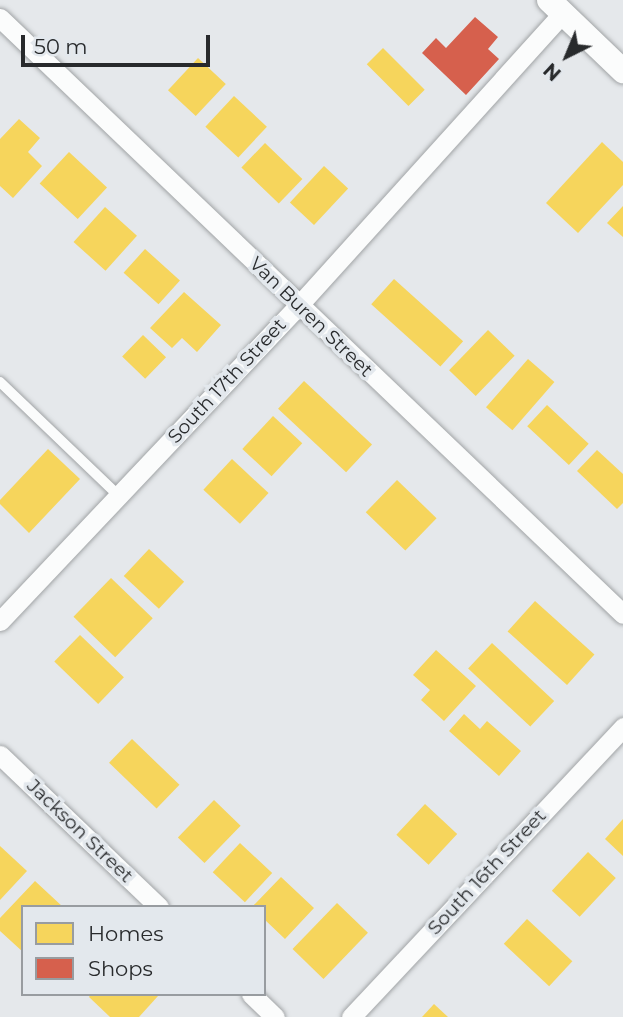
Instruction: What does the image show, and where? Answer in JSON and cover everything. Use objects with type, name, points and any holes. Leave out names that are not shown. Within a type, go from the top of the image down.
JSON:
[{"type":"street","points":[[556,7],[622,67]]},
{"type":"street","name":"South 17th Street","points":[[0,621],[298,306],[556,7]]},
{"type":"street","name":"Van Buren Street","points":[[0,18],[298,306],[623,614]]},
{"type":"street","name":"South 16th Street","points":[[351,1017],[623,727]]},
{"type":"street","name":"Jackson Street","points":[[0,755],[157,905]]},
{"type":"street","points":[[253,996],[275,1017]]},
{"type":"lane","points":[[0,382],[119,496]]},
{"type":"building: Homes","points":[[383,48],[425,90],[408,106],[367,64]]},
{"type":"building: Homes","points":[[198,58],[226,84],[196,116],[168,90]]},
{"type":"building: Homes","points":[[234,96],[267,127],[238,157],[205,127]]},
{"type":"building: Homes","points":[[19,119],[40,138],[28,152],[42,166],[13,198],[0,186],[0,139]]},
{"type":"building: Homes","points":[[602,142],[623,162],[623,185],[578,233],[546,203]]},
{"type":"building: Homes","points":[[265,143],[302,179],[279,204],[241,167]]},
{"type":"building: Homes","points":[[69,152],[107,187],[78,219],[40,183]]},
{"type":"building: Homes","points":[[324,166],[348,189],[314,225],[290,203]]},
{"type":"building: Homes","points":[[623,206],[623,237],[607,223]]},
{"type":"building: Homes","points":[[105,207],[137,236],[106,271],[74,242]]},
{"type":"building: Homes","points":[[145,249],[180,280],[159,304],[124,273]]},
{"type":"building: Homes","points":[[394,279],[463,341],[440,366],[371,304]]},
{"type":"building: Homes","points":[[184,292],[221,325],[197,352],[182,338],[172,348],[150,328]]},
{"type":"building: Homes","points":[[488,330],[515,356],[476,396],[449,370]]},
{"type":"building: Homes","points":[[143,335],[166,357],[145,379],[122,357]]},
{"type":"building: Homes","points":[[528,359],[554,382],[512,430],[486,407]]},
{"type":"building: Homes","points":[[304,381],[372,444],[346,472],[278,409]]},
{"type":"building: Homes","points":[[547,405],[589,444],[569,465],[527,426]]},
{"type":"building: Homes","points":[[273,416],[302,443],[272,476],[242,449]]},
{"type":"building: Homes","points":[[48,449],[80,479],[29,533],[0,504],[0,500]]},
{"type":"building: Homes","points":[[597,450],[623,474],[623,503],[617,509],[577,471]]},
{"type":"building: Homes","points":[[232,459],[269,493],[240,524],[203,490]]},
{"type":"building: Homes","points":[[397,480],[437,518],[405,551],[366,512]]},
{"type":"building: Homes","points":[[149,549],[184,582],[159,609],[124,576]]},
{"type":"building: Homes","points":[[111,578],[153,618],[115,657],[73,617]]},
{"type":"building: Homes","points":[[535,601],[594,655],[567,685],[508,631]]},
{"type":"building: Homes","points":[[80,635],[124,677],[98,704],[54,662]]},
{"type":"building: Homes","points":[[492,643],[554,701],[530,727],[468,669]]},
{"type":"building: Homes","points":[[436,650],[476,686],[444,721],[421,700],[430,690],[413,675]]},
{"type":"building: Homes","points":[[464,714],[480,729],[487,721],[521,751],[499,776],[449,731]]},
{"type":"building: Homes","points":[[132,739],[179,785],[157,809],[109,763]]},
{"type":"building: Homes","points":[[214,800],[241,826],[204,863],[178,837]]},
{"type":"building: Homes","points":[[425,804],[457,834],[429,865],[396,835]]},
{"type":"building: Homes","points":[[623,819],[623,856],[605,839]]},
{"type":"building: Homes","points":[[240,843],[272,873],[245,902],[213,872]]},
{"type":"building: Homes","points":[[0,846],[27,871],[0,900]]},
{"type":"building: Homes","points":[[588,852],[616,878],[580,917],[552,891]]},
{"type":"building: Homes","points":[[281,877],[314,908],[285,939],[266,921],[266,905],[254,905]]},
{"type":"building: Homes","points":[[35,881],[61,905],[21,905],[21,950],[0,931],[0,918]]},
{"type":"building: Homes","points":[[337,903],[368,933],[323,979],[293,949]]},
{"type":"building: Homes","points":[[527,919],[572,961],[549,986],[504,944]]},
{"type":"building: Homes","points":[[158,996],[139,1017],[110,1017],[89,997]]},
{"type":"building: Homes","points":[[434,1004],[448,1017],[422,1017]]},
{"type":"building: Shops","points":[[475,17],[498,37],[488,49],[499,59],[466,95],[422,53],[436,38],[446,48]]}]
